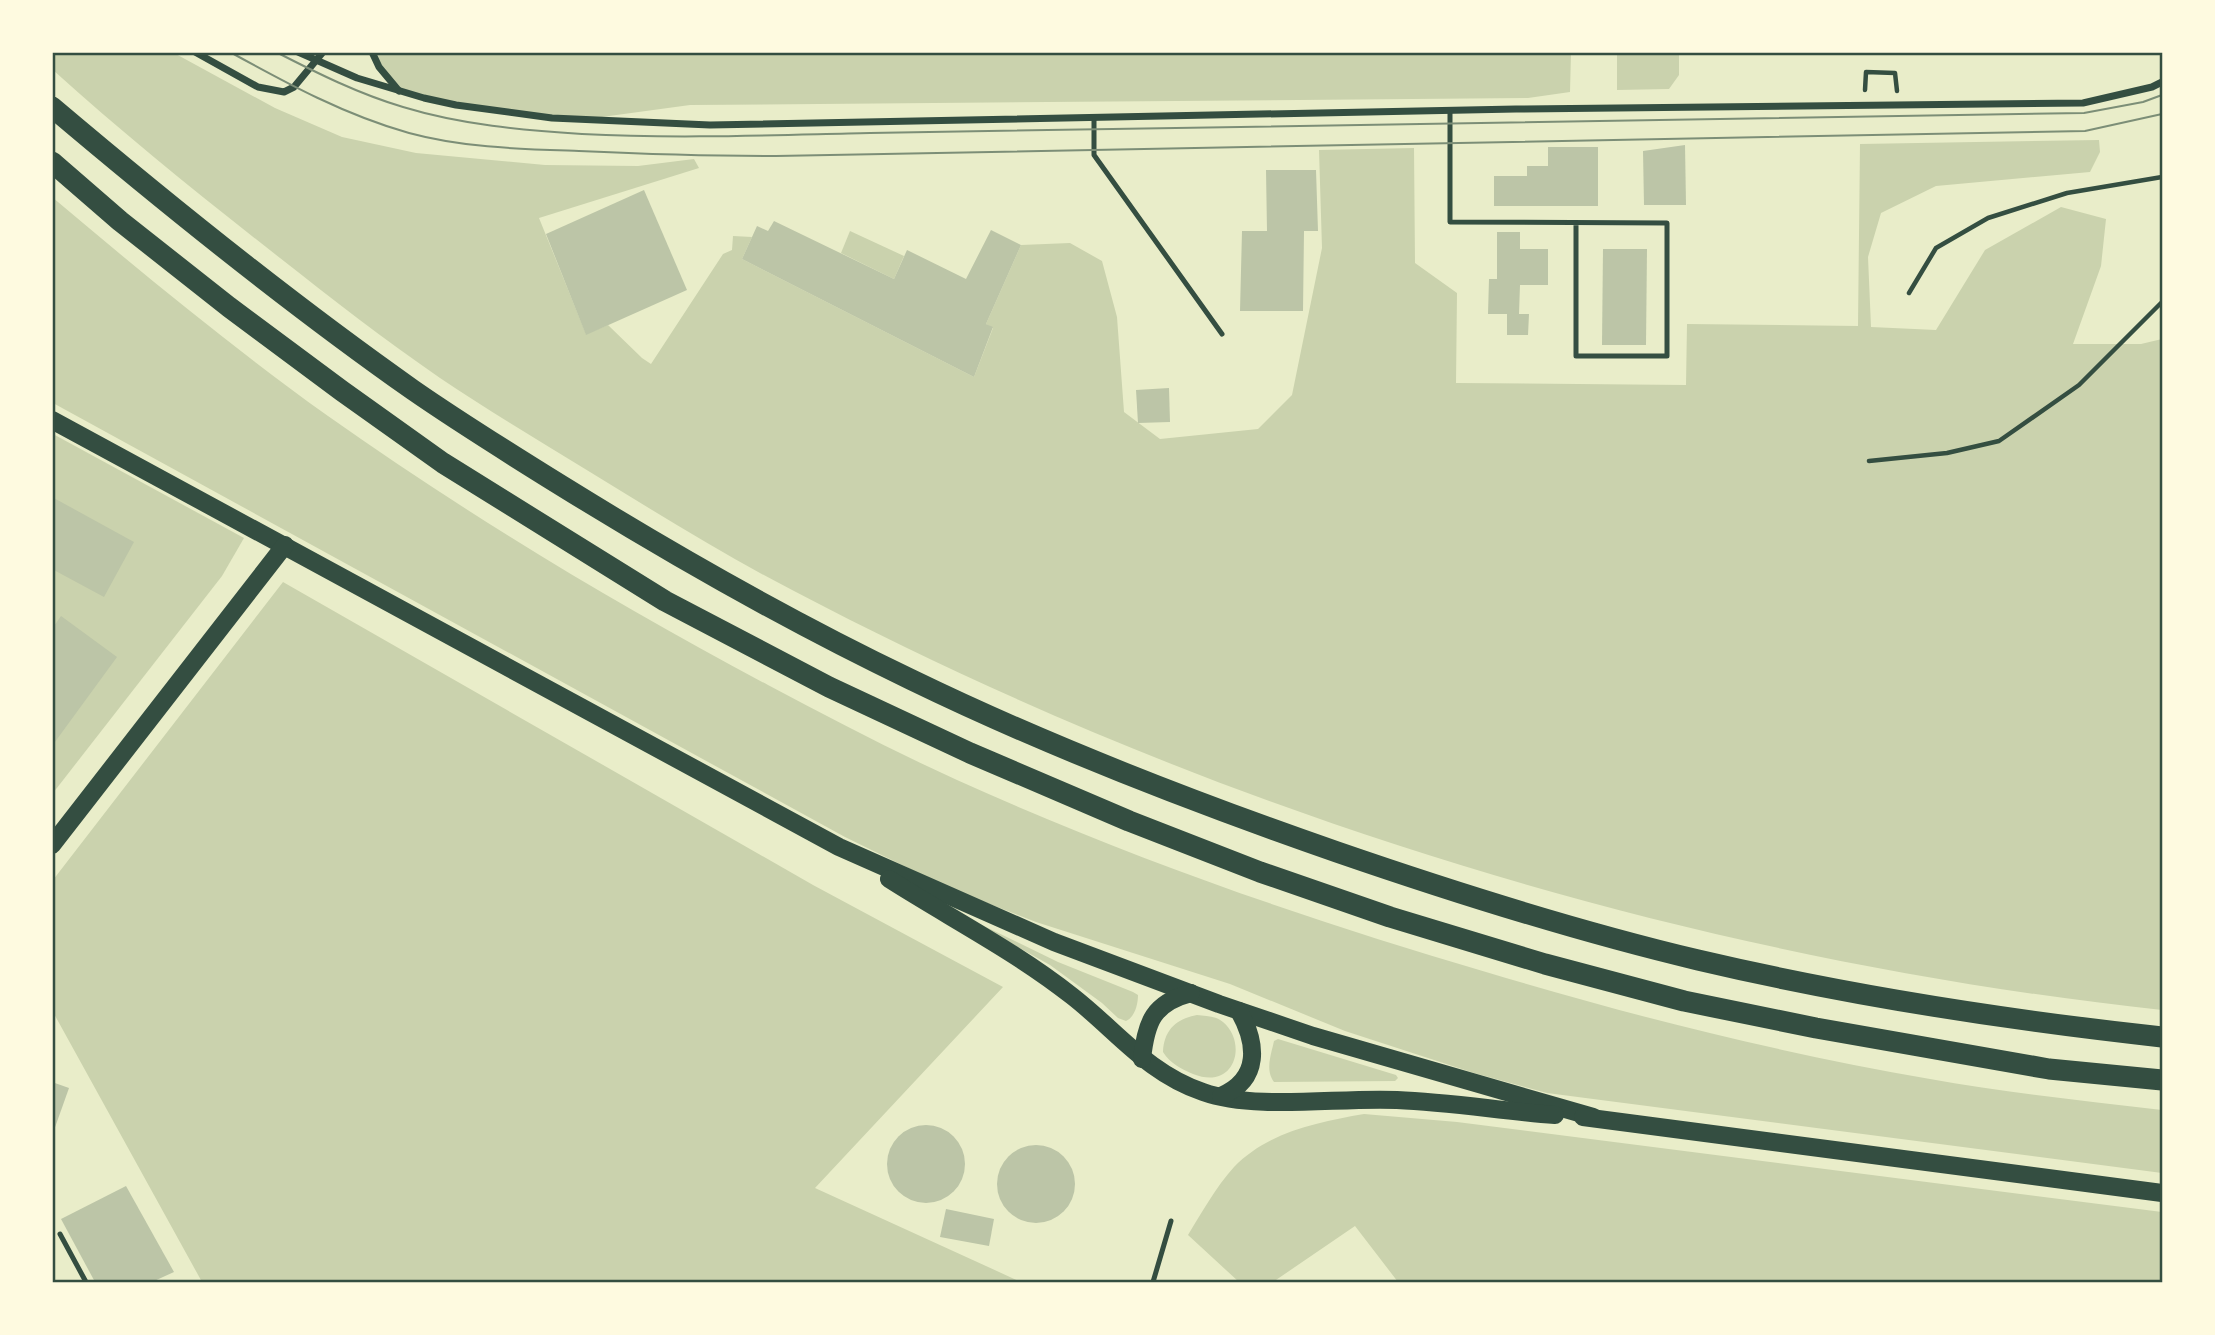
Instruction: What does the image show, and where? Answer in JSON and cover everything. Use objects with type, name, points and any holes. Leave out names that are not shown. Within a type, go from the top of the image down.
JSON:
[{"type":"highway","points":[[52,107],[210,239],[416,392],[528,465],[654,543],[783,615],[914,681],[1058,746],[1180,796],[1413,878],[1565,925],[1825,987],[1953,1009],[2162,1037]]},
{"type":"highway","points":[[52,162],[120,221],[229,307],[443,463],[665,601],[829,687],[994,764],[1260,872],[1390,917],[1545,964],[1684,1000],[1816,1028],[2049,1069],[2162,1080]]},
{"type":"main road","points":[[52,420],[839,847],[1025,962],[1073,996],[1142,1059],[1171,1079],[1205,1093],[1243,1100],[1398,1100],[1593,1117],[2162,1193]]},
{"type":"main road","points":[[52,845],[285,545]]},
{"type":"main road","points":[[839,847],[1054,942],[1238,1011],[1313,1037],[1593,1117]]},
{"type":"main road","points":[[1142,1059],[1149,1024],[1158,1009],[1173,998],[1191,993]]},
{"type":"main road","points":[[1221,1096],[1236,1090],[1244,1080],[1251,1056],[1249,1029],[1238,1011]]},
{"type":"street","points":[[195,52],[258,87],[284,92],[294,87],[323,52]]},
{"type":"street","points":[[298,52],[335,70],[400,91],[456,105],[552,118],[710,125],[1450,111],[2083,103],[2152,87],[2162,82]]},
{"type":"street","points":[[372,52],[379,67],[400,91]]},
{"type":"lane","points":[[1450,111],[1450,222],[1667,223],[1667,356],[1576,356],[1576,223]]},
{"type":"lane","points":[[1094,117],[1094,155],[1222,334]]},
{"type":"lane","points":[[1153,1283],[1171,1221]]},
{"type":"lane","points":[[60,1234],[86,1283]]},
{"type":"path","points":[[1865,106],[1866,72],[1895,73],[1899,106]]},
{"type":"path","points":[[1909,293],[1936,248],[1988,218],[2067,193],[2162,177]]},
{"type":"path","points":[[1870,461],[1947,453],[1999,441],[2079,385],[2162,302]]},
{"type":"green space","points":[[1571,52],[1570,92],[1528,98],[690,105],[587,119],[456,105],[399,91],[372,53]]},
{"type":"green space","points":[[53,53],[174,53],[275,108],[342,137],[416,153],[545,165],[638,166],[694,159],[699,168],[539,218],[586,334],[608,325],[651,364],[723,254],[732,250],[733,236],[752,237],[742,259],[974,377],[993,328],[986,324],[1021,245],[1070,243],[1102,261],[1117,317],[1124,412],[1160,439],[1258,429],[1292,395],[1322,248],[1319,150],[1414,148],[1415,263],[1457,293],[1456,383],[1686,385],[1687,324],[1858,326],[1860,144],[2099,140],[2100,152],[2090,172],[1936,186],[1881,213],[1868,257],[1871,327],[1936,330],[1985,250],[2061,207],[2106,219],[2101,266],[2073,344],[2141,344],[2162,339],[2162,1010],[1985,986],[1808,954],[1633,914],[1459,865],[1288,808],[1119,743],[955,671],[742,563],[640,503],[440,378],[319,289],[136,142],[53,70]]},
{"type":"green space","points":[[1617,53],[1679,53],[1679,75],[1669,89],[1617,90]]},
{"type":"green space","points":[[52,197],[257,364],[435,489],[544,558],[711,655],[933,769],[1086,835],[1218,885],[1418,952],[1596,1004],[1762,1045],[1874,1069],[1988,1088],[2162,1110],[2162,1173],[1547,1093],[1474,1073],[1345,1031],[1230,984],[1036,922],[951,889],[845,837],[53,403]]},
{"type":"green space","points":[[850,231],[904,256],[894,279],[841,253]]},
{"type":"green space","points":[[53,434],[244,538],[222,576],[53,793]]},
{"type":"green space","points":[[283,582],[813,885],[1003,987],[815,1188],[1021,1282],[202,1282],[53,1012],[53,880]]},
{"type":"green space","points":[[957,913],[1058,962],[1133,992],[1138,995],[1134,1013],[1126,1021],[1118,1018],[1050,965]]},
{"type":"green space","points":[[1197,1015],[1223,1022],[1235,1041],[1233,1062],[1228,1071],[1219,1076],[1207,1078],[1193,1074],[1176,1065],[1163,1052],[1166,1037],[1172,1027],[1183,1019]]},
{"type":"green space","points":[[1278,1039],[1396,1075],[1398,1078],[1395,1081],[1274,1082],[1270,1062],[1274,1041]]},
{"type":"green space","points":[[1364,1114],[1457,1122],[2162,1212],[2162,1282],[1398,1282],[1355,1226],[1273,1282],[1239,1282],[1188,1235],[1221,1183],[1247,1155],[1294,1130]]},
{"type":"building","points":[[1685,145],[1686,205],[1644,205],[1643,151]]},
{"type":"building","points":[[1548,147],[1598,147],[1598,206],[1494,206],[1494,176],[1527,176],[1527,166],[1548,166]]},
{"type":"building","points":[[1266,170],[1316,170],[1318,231],[1304,231],[1303,311],[1240,311],[1242,231],[1267,231]]},
{"type":"building","points":[[644,190],[687,290],[586,335],[546,234]]},
{"type":"building","points":[[774,221],[894,279],[907,250],[966,279],[991,230],[1021,245],[986,324],[993,327],[974,377],[742,259],[757,226],[768,231]]},
{"type":"building","points":[[1497,232],[1520,232],[1520,249],[1548,249],[1548,285],[1520,285],[1519,314],[1529,314],[1528,335],[1507,335],[1507,314],[1488,314],[1489,279],[1497,279]]},
{"type":"building","points":[[1603,249],[1647,249],[1646,345],[1602,345]]},
{"type":"building","points":[[1169,388],[1170,422],[1138,423],[1136,390]]},
{"type":"building","points":[[52,497],[134,542],[104,597],[52,569]]},
{"type":"building","points":[[61,616],[117,657],[52,746],[52,629]]},
{"type":"building","points":[[52,1082],[69,1088],[53,1133],[52,1133]]},
{"type":"building","points":[[926,1125],[941,1128],[958,1142],[965,1164],[962,1179],[948,1196],[926,1203],[911,1200],[894,1186],[887,1164],[890,1149],[904,1132]]},
{"type":"building","points":[[1036,1145],[1051,1148],[1064,1156],[1072,1169],[1075,1184],[1072,1199],[1064,1212],[1051,1220],[1036,1223],[1021,1220],[1008,1212],[1000,1199],[997,1184],[1000,1169],[1008,1156],[1021,1148]]},
{"type":"building","points":[[126,1186],[174,1272],[152,1282],[95,1282],[61,1219]]},
{"type":"building","points":[[946,1209],[994,1219],[989,1246],[940,1237]]},
{"type":"tram line","points":[[230,52],[340,108],[409,133],[493,147],[652,154],[776,156],[2085,131],[2162,114]]},
{"type":"tram line","points":[[276,52],[354,89],[425,113],[515,128],[582,134],[654,136],[2084,113],[2143,102],[2162,95]]}]
